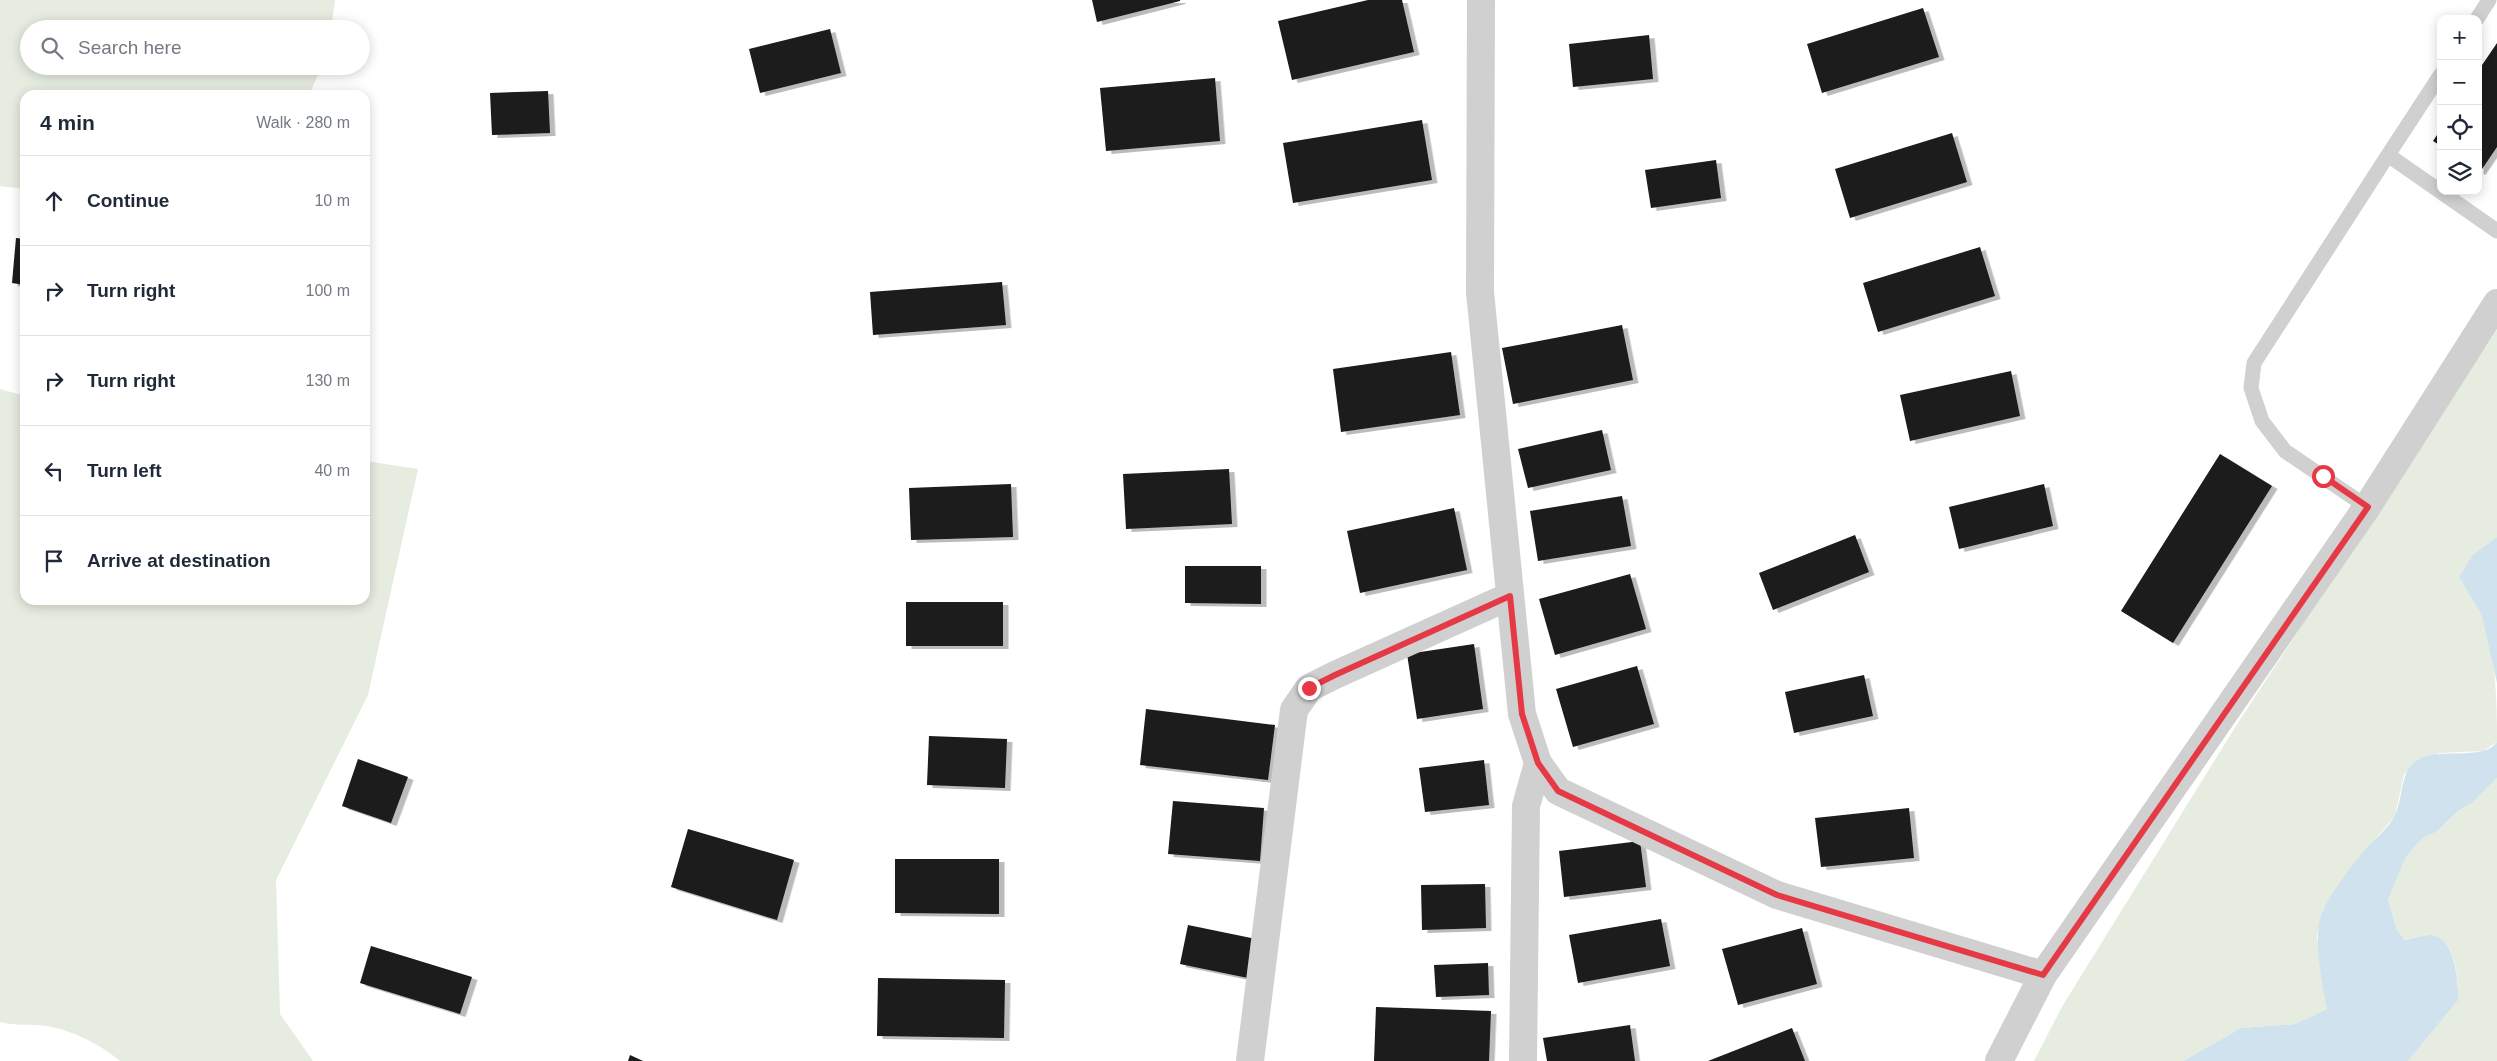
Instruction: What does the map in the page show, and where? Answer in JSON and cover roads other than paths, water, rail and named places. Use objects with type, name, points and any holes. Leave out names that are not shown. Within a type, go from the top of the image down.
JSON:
[{"type":"street","points":[[1481,0],[1480,292],[1522,714],[1538,763],[1558,791],[1777,895],[2043,975]]},
{"type":"street","points":[[1999,1061],[2043,975],[2368,507],[2497,303]]},
{"type":"street","points":[[1250,1061],[1294,710],[1309,688],[1510,596]]},
{"type":"street","points":[[1523,1061],[1526,806],[1538,763]]},
{"type":"lane","points":[[2480,15],[2489,0]]},
{"type":"lane","points":[[2368,507],[2285,451],[2262,421],[2251,388],[2254,362],[2437,80]]},
{"type":"lane","points":[[2388,155],[2497,231]]},
{"type":"water","points":[[2497,537],[2497,683],[2482,615],[2459,577],[2472,555]]},
{"type":"water","points":[[2497,742],[2497,778],[2473,802],[2458,811],[2436,832],[2423,838],[2413,848],[2405,859],[2388,900],[2397,930],[2405,940],[2432,935],[2440,938],[2446,944],[2454,961],[2457,982],[2459,999],[2408,1061],[2183,1061],[2241,1028],[2295,1024],[2327,1009],[2319,958],[2318,931],[2320,918],[2328,901],[2347,872],[2393,820],[2406,774],[2410,767],[2424,757],[2483,751]]}]
